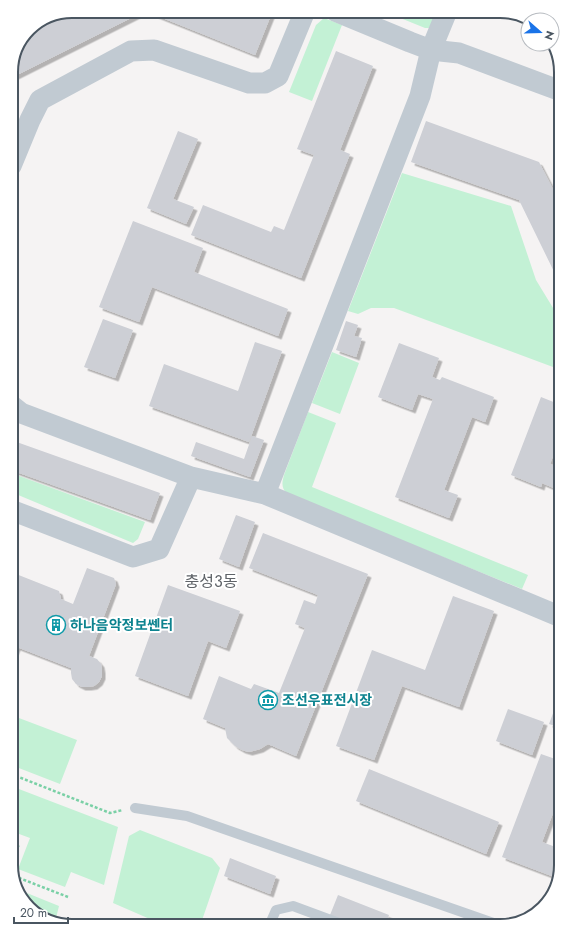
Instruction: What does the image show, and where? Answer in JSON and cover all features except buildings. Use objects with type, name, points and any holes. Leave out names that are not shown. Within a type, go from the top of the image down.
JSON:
[{"type":"street","points":[[18,149],[40,100],[131,51],[154,50],[249,83],[265,83],[278,76],[302,18]]},
{"type":"street","points":[[352,18],[431,50],[459,53],[554,88]]},
{"type":"street","points":[[265,494],[420,96],[431,50],[444,18]]},
{"type":"street","points":[[18,411],[191,476],[265,494],[554,614]]},
{"type":"street","points":[[18,513],[132,557],[159,549],[191,476]]},
{"type":"lane","points":[[135,808],[187,816],[482,919]]},
{"type":"lane","points":[[273,919],[276,910],[293,906],[327,919]]},
{"type":"path","points":[[18,777],[110,813],[135,808]]},
{"type":"path","points":[[20,878],[68,897]]},
{"type":"green space","points":[[324,18],[342,25],[312,101],[289,92],[316,25]]},
{"type":"green space","points":[[400,18],[434,18],[429,28],[425,28]]},
{"type":"green space","points":[[402,173],[511,206],[536,280],[554,310],[554,367],[394,308],[371,308],[358,314],[348,311]]},
{"type":"green space","points":[[332,352],[359,363],[340,414],[312,403]]},
{"type":"green space","points":[[308,412],[336,423],[312,487],[528,575],[522,589],[287,494],[282,485],[284,475]]},
{"type":"green space","points":[[18,476],[145,522],[138,539],[133,543],[18,495]]},
{"type":"green space","points":[[18,718],[77,740],[60,784],[18,768]]},
{"type":"green space","points":[[18,789],[118,827],[104,885],[71,872],[65,887],[18,869],[30,838],[18,834]]},
{"type":"green space","points":[[140,830],[212,858],[220,868],[202,919],[150,919],[113,903],[129,836]]},
{"type":"green space","points":[[26,893],[59,906],[56,917],[54,916],[36,906]]},
{"type":"place","name":"하나음악정보쎈터","points":[[56,625]]},
{"type":"place","name":"조선우표전시장","points":[[268,700]]},
{"type":"district","name":"충성3동","points":[[211,581]]}]
